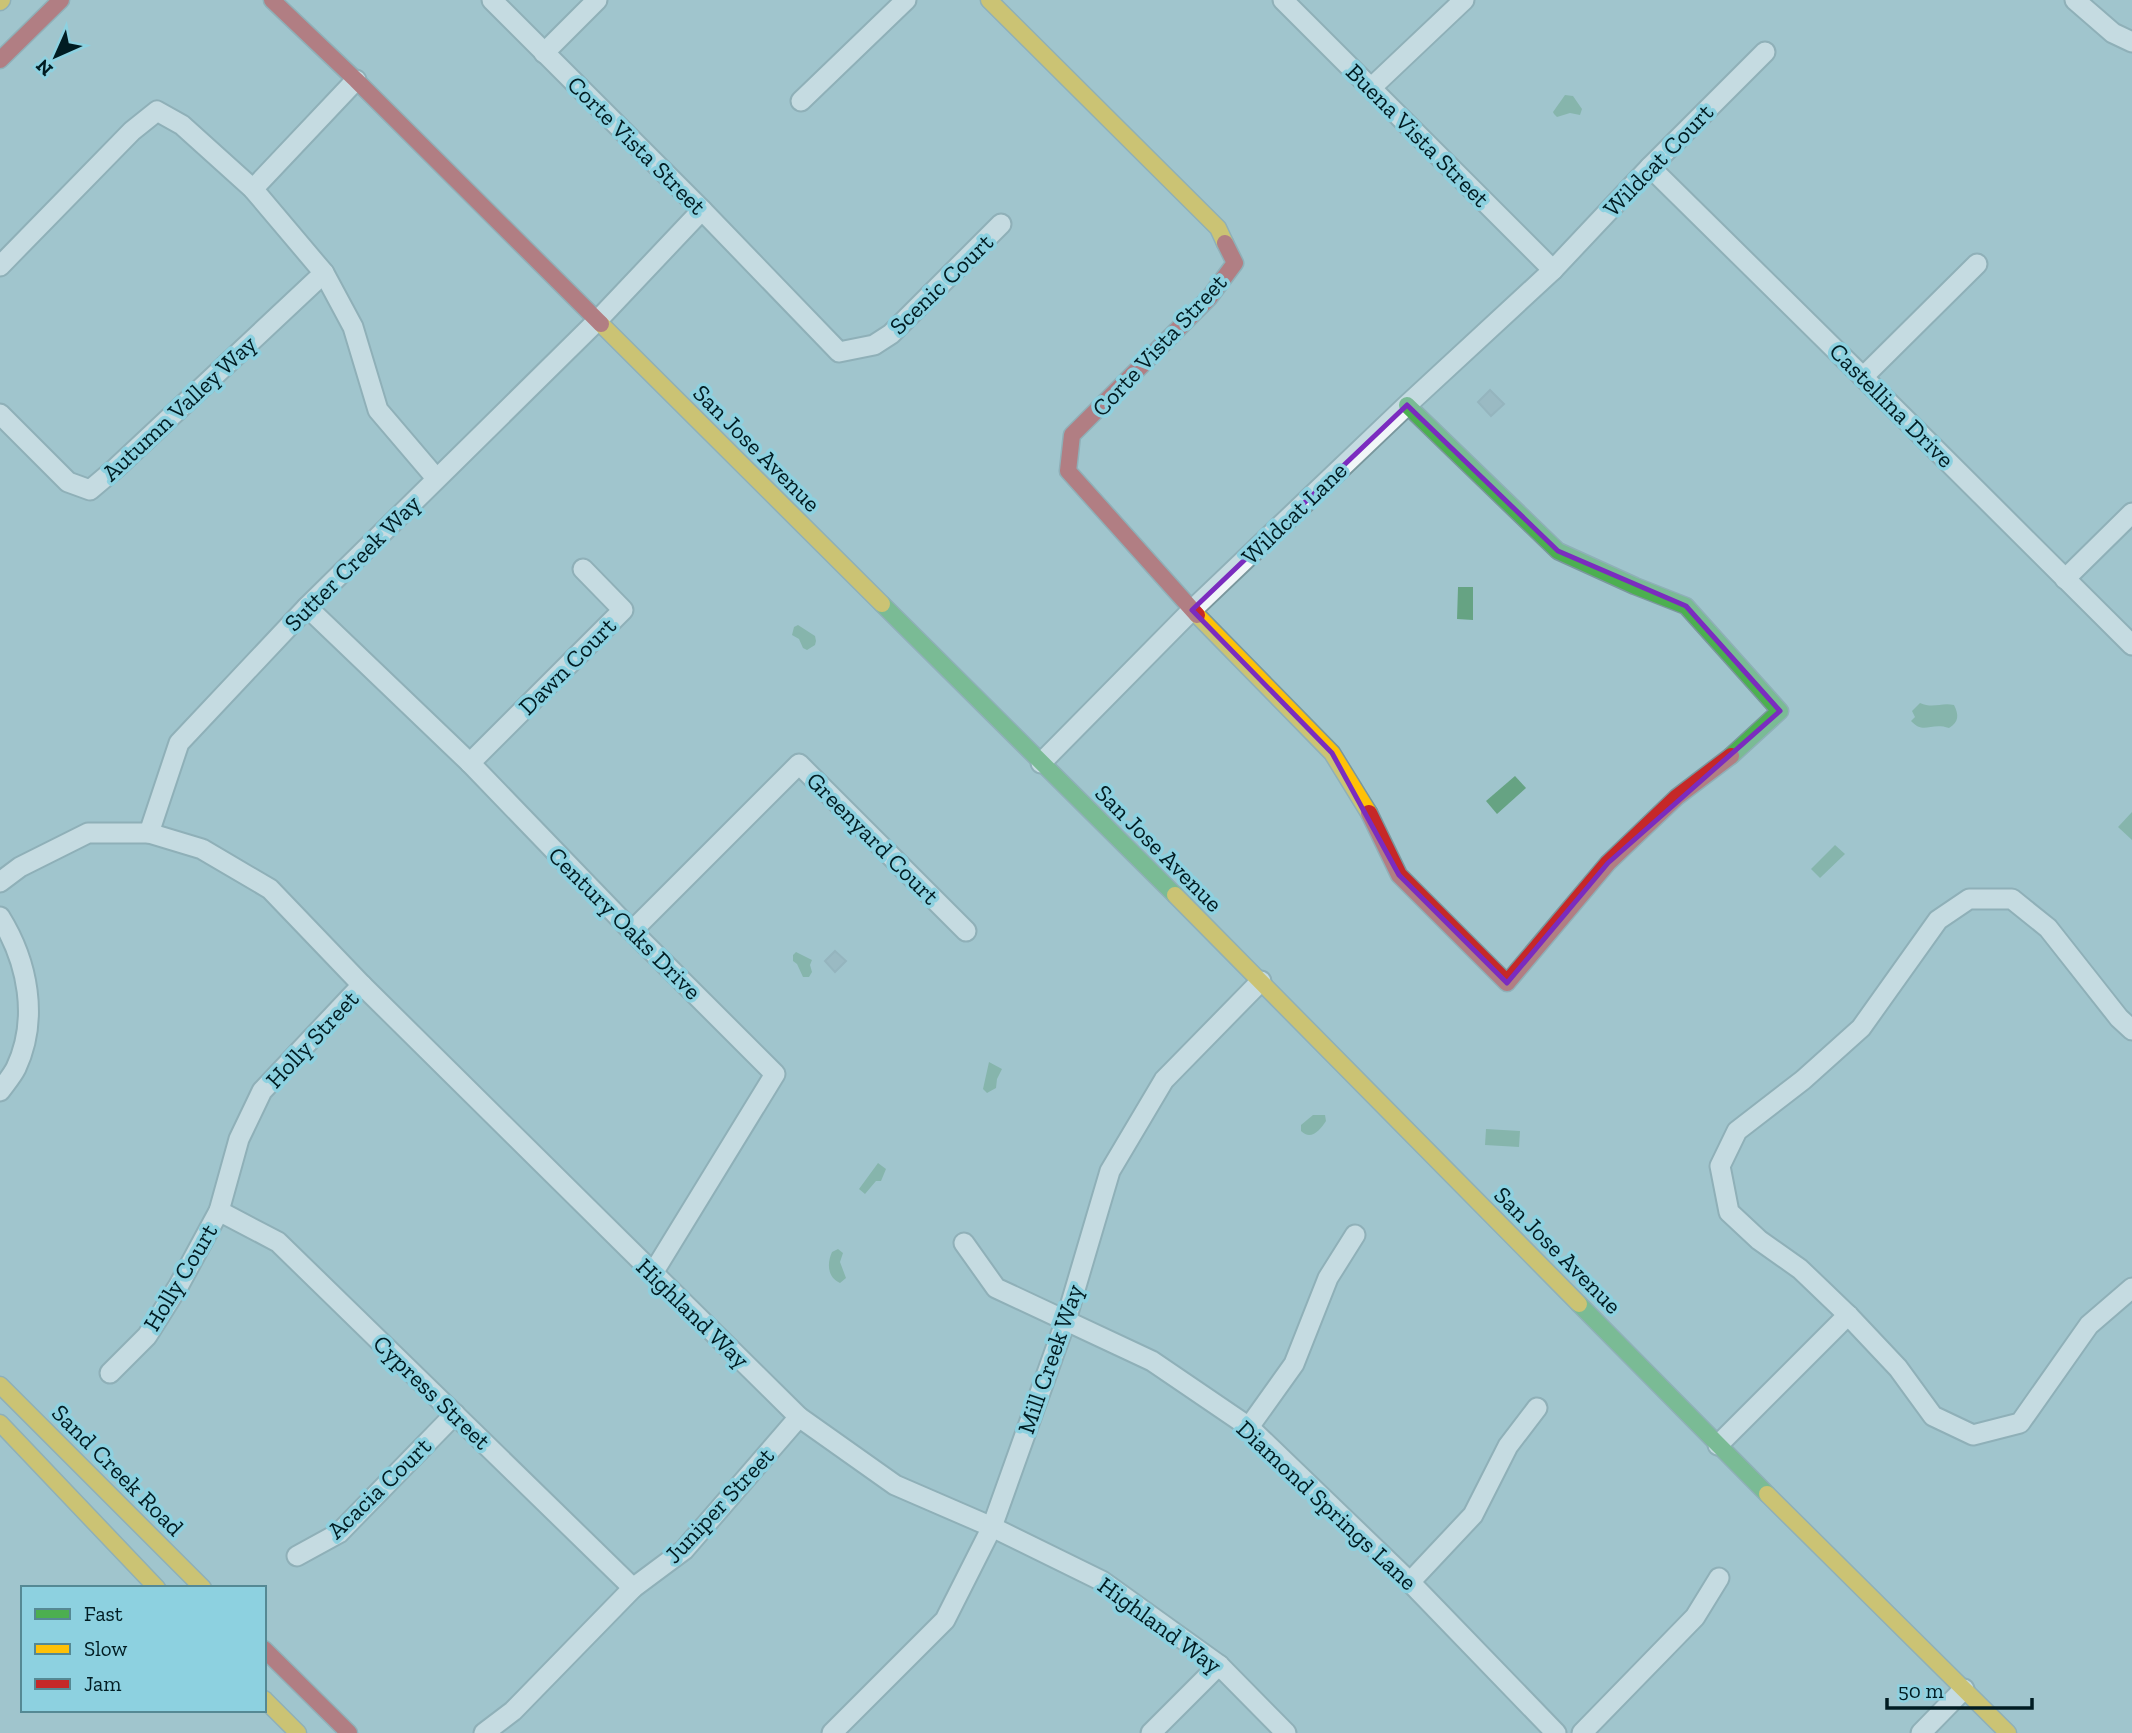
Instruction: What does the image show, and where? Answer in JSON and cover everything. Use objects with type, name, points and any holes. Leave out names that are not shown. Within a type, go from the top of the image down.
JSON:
[{"type":"street","points":[[0,60],[61,0]]},
{"type":"street","name":"San Jose Avenue","points":[[272,0],[356,80],[1261,981],[1718,1445],[2008,1733]]},
{"type":"street","name":"Corte Vista Street","points":[[492,0],[702,210],[839,352]]},
{"type":"street","points":[[544,53],[597,0]]},
{"type":"street","points":[[801,101],[906,0]]},
{"type":"street","name":"Corte Vista Street","points":[[989,0],[1218,228],[1235,263],[1209,298],[1072,435],[1068,471],[1192,610]]},
{"type":"street","name":"Buena Vista Street","points":[[1283,0],[1553,270]]},
{"type":"street","points":[[1371,88],[1464,0]]},
{"type":"street","points":[[2075,0],[2113,33],[2132,42]]},
{"type":"street","name":"Wildcat Court","points":[[1553,270],[1650,167],[1765,52]]},
{"type":"street","points":[[253,190],[356,80]]},
{"type":"street","points":[[0,265],[132,131],[157,111],[182,125],[253,190],[324,273],[353,327],[378,410],[436,478]]},
{"type":"street","name":"Castellina Drive","points":[[1650,167],[2132,645]]},
{"type":"street","name":"Sutter Creek Way","points":[[149,833],[178,743],[307,607],[597,321],[702,210]]},
{"type":"street","name":"Scenic Court","points":[[839,352],[874,345],[891,334],[1001,225]]},
{"type":"street","points":[[1863,376],[1977,264]]},
{"type":"street","name":"Wildcat Lane","points":[[1041,763],[1192,610],[1553,270]]},
{"type":"street","name":"Autumn Valley Way","points":[[0,414],[68,482],[90,490],[324,273]]},
{"type":"street","points":[[1192,610],[1332,753],[1368,810],[1399,875],[1507,983],[1608,863],[1677,797],[1733,754],[1780,711],[1686,606],[1558,551],[1407,405]]},
{"type":"street","points":[[2065,579],[2132,513]]},
{"type":"street","name":"Dawn Court","points":[[470,763],[623,610],[583,569]]},
{"type":"street","name":"Century Oaks Drive","points":[[307,607],[470,763],[632,932],[775,1074],[653,1273]]},
{"type":"street","name":"Greenyard Court","points":[[632,932],[799,764],[966,931]]},
{"type":"street","name":"Highland Way","points":[[0,882],[20,867],[88,833],[149,833],[202,849],[270,889],[362,985],[799,1417],[895,1485],[992,1527],[1102,1581],[1219,1665],[1286,1733]]},
{"type":"street","points":[[2132,1030],[2119,1018],[2048,928],[2012,899],[1969,899],[1938,920],[1861,1028],[1803,1080],[1737,1131],[1720,1166],[1729,1212],[1759,1240],[1800,1269],[1848,1315],[1898,1368],[1933,1416],[1973,1435],[2020,1423],[2089,1325],[2132,1288]]},
{"type":"street","points":[[0,917],[11,935],[25,973],[30,1024],[16,1069],[0,1091]]},
{"type":"street","name":"Mill Creek Way","points":[[832,1733],[945,1620],[992,1527],[1066,1320],[1110,1171],[1164,1080],[1261,981]]},
{"type":"street","name":"Holly Street","points":[[219,1211],[239,1139],[262,1091],[362,985]]},
{"type":"street","name":"Holly Court","points":[[110,1373],[147,1336],[179,1285],[219,1211]]},
{"type":"street","name":"Cypress Street","points":[[219,1211],[278,1242],[633,1588]]},
{"type":"street","points":[[1249,1427],[1294,1364],[1328,1278],[1355,1235]]},
{"type":"street","name":"Diamond Springs Lane","points":[[964,1243],[996,1288],[1152,1361],[1249,1427],[1410,1581],[1556,1733]]},
{"type":"street","points":[[1718,1445],[1848,1315]]},
{"type":"street","name":"Sand Creek Road","points":[[0,1385],[201,1586]]},
{"type":"street","points":[[1410,1581],[1473,1515],[1508,1446],[1537,1408]]},
{"type":"street","name":"Acacia Court","points":[[297,1556],[339,1533],[455,1414]]},
{"type":"street","name":"Juniper Street","points":[[484,1733],[513,1711],[633,1588],[684,1550],[799,1417]]},
{"type":"street","name":"Sand Creek Road","points":[[0,1423],[155,1586]]},
{"type":"street","points":[[1582,1733],[1695,1618],[1719,1577]]},
{"type":"street","points":[[266,1651],[349,1733]]},
{"type":"street","points":[[1151,1733],[1219,1665]]},
{"type":"street","points":[[1921,1733],[1964,1689]]},
{"type":"street","points":[[266,1701],[298,1733]]},
{"type":"highlighted area","points":[[1407,405],[1558,551],[1686,606],[1780,711],[1608,863],[1507,983],[1399,875],[1332,753],[1192,610]]},
{"type":"shaded area","points":[[1565,95],[1573,96],[1582,109],[1580,115],[1570,113],[1557,117],[1554,114]]},
{"type":"shaded area","points":[[1458,587],[1473,587],[1473,620],[1457,619]]},
{"type":"shaded area","points":[[798,625],[815,636],[815,645],[807,650],[799,639],[792,635],[794,627]]},
{"type":"shaded area","points":[[1920,703],[1954,705],[1956,721],[1949,728],[1924,728],[1916,725],[1911,721],[1915,717],[1912,711]]},
{"type":"shaded area","points":[[1515,776],[1526,788],[1497,814],[1486,801]]},
{"type":"shaded area","points":[[2132,812],[2132,840],[2118,827]]},
{"type":"shaded area","points":[[1835,845],[1845,854],[1820,878],[1811,869]]},
{"type":"shaded area","points":[[796,952],[812,960],[809,977],[803,977],[793,961]]},
{"type":"shaded area","points":[[989,1062],[1002,1069],[996,1088],[987,1093],[983,1089]]},
{"type":"shaded area","points":[[1313,1115],[1325,1115],[1326,1121],[1312,1135],[1305,1134],[1301,1131],[1301,1125]]},
{"type":"shaded area","points":[[1486,1129],[1520,1131],[1519,1147],[1485,1145]]},
{"type":"shaded area","points":[[878,1163],[886,1169],[881,1181],[876,1181],[865,1194],[859,1189]]},
{"type":"shaded area","points":[[838,1249],[843,1253],[840,1262],[846,1278],[840,1283],[830,1273],[829,1265],[832,1252]]},
{"type":"building","points":[[1490,390],[1504,404],[1491,416],[1478,402]]},
{"type":"building","points":[[835,951],[846,961],[835,972],[825,961]]},
{"type":"traffic: fast","points":[[1407,405],[1558,551],[1686,606],[1780,711],[1731,756]]},
{"type":"traffic: fast","points":[[882,604],[1175,895]]},
{"type":"traffic: fast","points":[[1579,1304],[1767,1494]]},
{"type":"traffic: slow","points":[[989,0],[1218,228],[1225,243]]},
{"type":"traffic: slow","points":[[601,324],[882,604]]},
{"type":"traffic: slow","points":[[1197,615],[1332,753],[1369,813]]},
{"type":"traffic: slow","points":[[1175,895],[1579,1304]]},
{"type":"traffic: slow","points":[[0,1385],[201,1586]]},
{"type":"traffic: slow","points":[[0,1423],[155,1586]]},
{"type":"traffic: slow","points":[[1767,1494],[2008,1733]]},
{"type":"traffic: slow","points":[[266,1701],[298,1733]]},
{"type":"traffic: jam","points":[[0,60],[61,0]]},
{"type":"traffic: jam","points":[[272,0],[601,324]]},
{"type":"traffic: jam","points":[[1197,615],[1068,471],[1072,435],[1209,298],[1235,263],[1225,243]]},
{"type":"traffic: jam","points":[[1369,813],[1399,875],[1507,983],[1608,863],[1677,797],[1731,756]]},
{"type":"traffic: jam","points":[[266,1651],[349,1733]]}]
